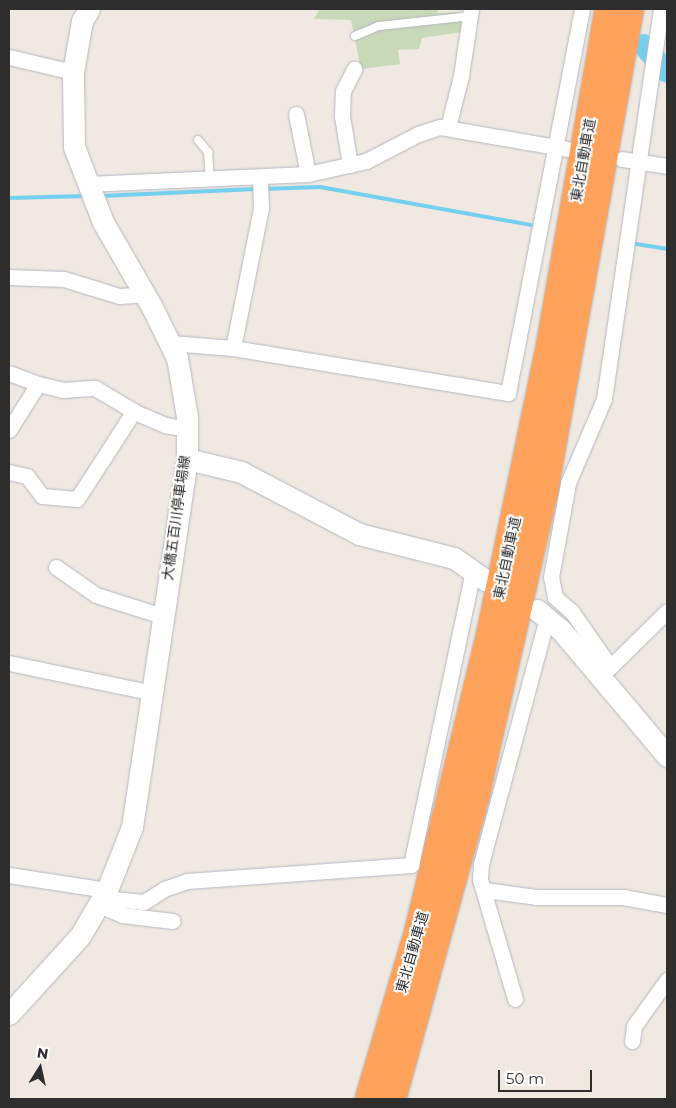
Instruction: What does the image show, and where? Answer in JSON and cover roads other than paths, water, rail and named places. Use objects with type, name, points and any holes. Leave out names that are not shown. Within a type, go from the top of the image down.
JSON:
[{"type":"highway","name":"東北自動車道","points":[[370,1099],[418,933],[491,631],[549,352],[609,9]]},
{"type":"highway","name":"東北自動車道","points":[[392,1099],[476,793],[544,491],[571,355],[630,9]]},
{"type":"main road","name":"大橋五百川停車場線","points":[[9,1014],[80,936],[103,898],[132,827],[154,693],[162,616],[187,459],[188,429],[182,377],[171,343],[90,192],[74,147],[74,72],[82,21],[89,9]]},
{"type":"main road","points":[[187,459],[241,472],[360,534],[433,551],[454,558],[479,575]]},
{"type":"main road","points":[[542,614],[605,671],[667,756]]},
{"type":"street","points":[[171,343],[233,348],[508,393],[560,148],[582,9]]},
{"type":"street","points":[[661,9],[659,42],[651,71],[604,399],[568,483],[551,577],[555,596],[572,612],[605,671],[667,611]]},
{"type":"street","points":[[448,127],[472,12]]},
{"type":"street","points":[[9,57],[74,72]]},
{"type":"street","points":[[350,165],[344,133],[342,100],[343,91],[354,69]]},
{"type":"street","points":[[296,114],[308,174]]},
{"type":"street","points":[[90,192],[210,180],[261,185],[350,165],[383,154],[428,130],[448,127],[560,148]]},
{"type":"street","points":[[622,159],[667,166]]},
{"type":"street","points":[[233,348],[261,185]]},
{"type":"street","points":[[9,278],[64,279],[119,296],[145,294]]},
{"type":"street","points":[[9,373],[38,384],[63,390],[95,388],[134,411],[165,425],[188,429]]},
{"type":"street","points":[[9,430],[38,384]]},
{"type":"street","points":[[9,472],[27,476],[42,496],[77,499],[134,411]]},
{"type":"street","points":[[56,567],[96,595],[162,616]]},
{"type":"street","points":[[9,875],[103,898],[144,902],[164,889],[187,881],[411,865],[479,575]]},
{"type":"street","points":[[515,999],[485,890],[480,879],[481,864],[542,614]]},
{"type":"street","points":[[9,663],[154,693]]},
{"type":"street","points":[[485,890],[536,897],[623,897],[667,905]]},
{"type":"street","points":[[103,898],[122,915],[173,921]]},
{"type":"street","points":[[632,1041],[634,1026],[667,980]]},
{"type":"lane","points":[[355,36],[379,26],[472,12]]},
{"type":"lane","points":[[198,140],[208,152],[210,180]]},
{"type":"waterway","points":[[643,45],[667,72]]},
{"type":"waterway","points":[[263,189],[320,187],[531,225]]},
{"type":"waterway","points":[[101,196],[256,189]]},
{"type":"waterway","points":[[9,198],[86,196]]},
{"type":"waterway","points":[[636,244],[667,249]]}]
